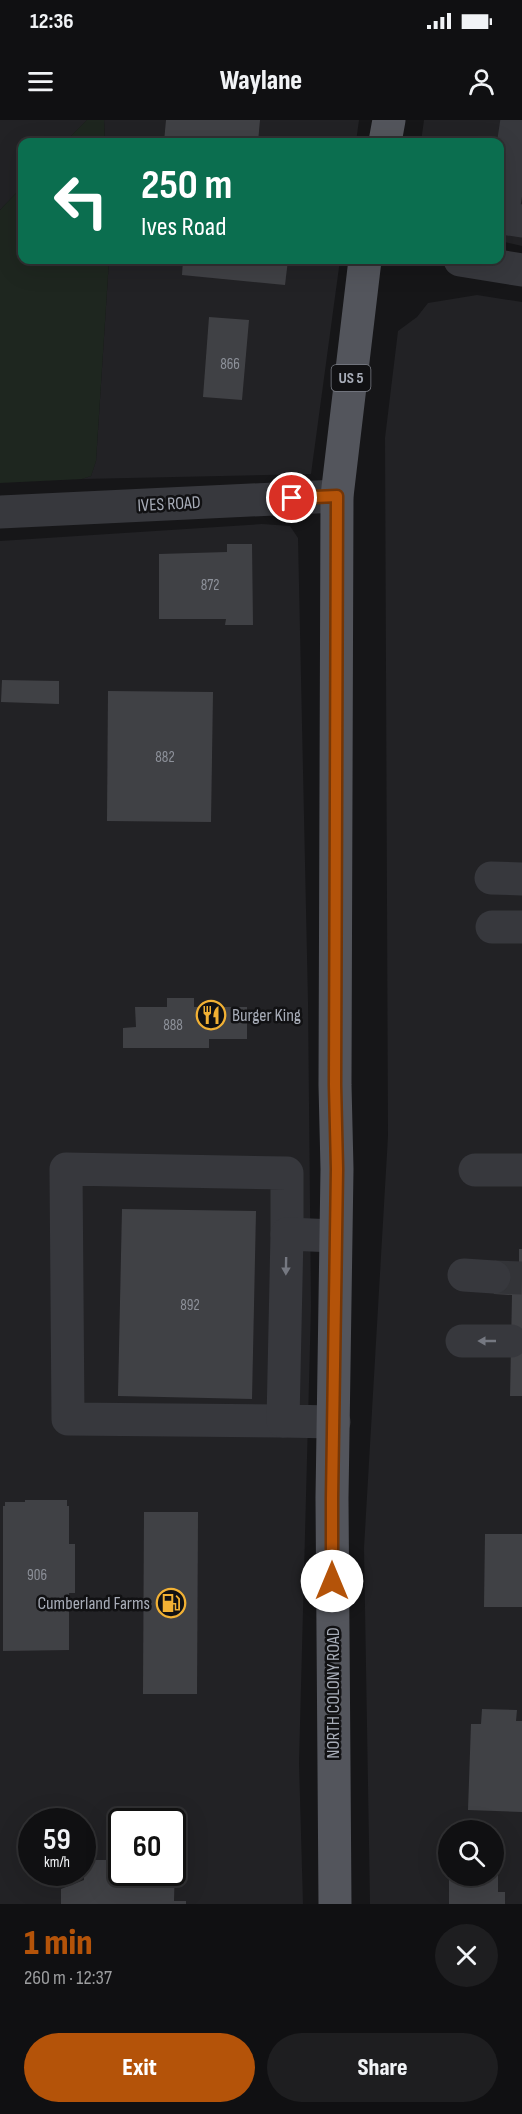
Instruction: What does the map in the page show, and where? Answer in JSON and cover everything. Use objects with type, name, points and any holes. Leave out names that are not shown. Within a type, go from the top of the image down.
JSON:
[{"type":"main road","points":[[386,138],[389,120]]},
{"type":"main road","name":"NORTH COLONY ROAD","points":[[335,1904],[332,1507],[337,1169],[335,1085],[337,496],[365,264]]},
{"type":"street","points":[[504,205],[517,120]]},
{"type":"street","points":[[504,218],[522,221]]},
{"type":"street","points":[[485,264],[522,270]]},
{"type":"street","name":"IVES ROAD","points":[[0,512],[337,496]]},
{"type":"street","points":[[283,1421],[287,1173],[66,1169],[68,1419],[334,1422]]},
{"type":"street","points":[[475,1170],[522,1170]]},
{"type":"street","points":[[287,1234],[335,1236]]},
{"type":"street","points":[[462,1341],[511,1341]]},
{"type":"shaded area","points":[[0,120],[87,120],[69,138],[18,138],[18,191],[0,210]]},
{"type":"shaded area","points":[[87,120],[104,120],[105,138],[69,138]]},
{"type":"shaded area","points":[[104,120],[359,120],[357,138],[105,138]]},
{"type":"shaded area","points":[[424,120],[522,120],[522,246],[504,242],[504,138],[422,138]]},
{"type":"shaded area","points":[[18,191],[18,264],[109,264],[96,461],[91,476],[82,479],[0,483],[0,210]]},
{"type":"shaded area","points":[[109,264],[339,264],[311,474],[82,479],[91,476],[96,461]]},
{"type":"shaded area","points":[[477,295],[522,302],[522,1904],[370,1904],[364,1548],[388,1136],[385,438],[398,331],[417,317],[428,303]]},
{"type":"shaded area","points":[[262,524],[290,526],[298,538],[308,1002],[311,1306],[299,1763],[303,1904],[0,1904],[0,541]]},
{"type":"building","points":[[166,120],[260,120],[258,138],[164,138]]},
{"type":"building","points":[[183,264],[288,264],[285,285],[182,275]]},
{"type":"building","points":[[209,317],[249,320],[242,400],[203,397]]},
{"type":"building","points":[[227,544],[252,544],[253,625],[225,625],[226,619],[159,619],[159,554],[227,552]]},
{"type":"building","points":[[2,680],[59,681],[59,704],[1,702]]},
{"type":"building","points":[[108,691],[213,692],[211,822],[107,821]]},
{"type":"building","points":[[167,998],[194,998],[194,1007],[247,1007],[247,1039],[209,1039],[209,1048],[123,1048],[123,1028],[136,1027],[135,1007],[167,1007]]},
{"type":"building","points":[[122,1209],[256,1211],[252,1399],[118,1396]]},
{"type":"building","points":[[519,1249],[522,1249],[522,1396],[510,1396],[512,1295],[494,1294],[494,1262],[519,1262]]},
{"type":"building","points":[[25,1500],[67,1500],[67,1506],[69,1506],[69,1544],[75,1544],[75,1593],[69,1593],[69,1650],[3,1651],[3,1506],[5,1502],[25,1502]]},
{"type":"building","points":[[144,1512],[198,1512],[197,1694],[143,1694]]},
{"type":"building","points":[[485,1534],[522,1534],[522,1607],[484,1607]]},
{"type":"building","points":[[482,1709],[517,1710],[516,1721],[522,1721],[522,1812],[468,1810],[471,1724],[481,1724]]},
{"type":"building","points":[[96,1860],[108,1860],[108,1886],[174,1886],[174,1901],[186,1901],[186,1904],[61,1904],[61,1889],[69,1886],[96,1886]]},
{"type":"building","points":[[449,1886],[498,1886],[498,1892],[505,1892],[505,1904],[449,1904]]},
{"type":"tunnel","points":[[494,1277],[522,1278]]},
{"type":"place","name":"Burger King","points":[[211,1015]]},
{"type":"place","name":"Cumberland Farms","points":[[171,1603]]},
{"type":"route","points":[[292,498],[337,496],[335,1085],[337,1169],[332,1581]]}]
